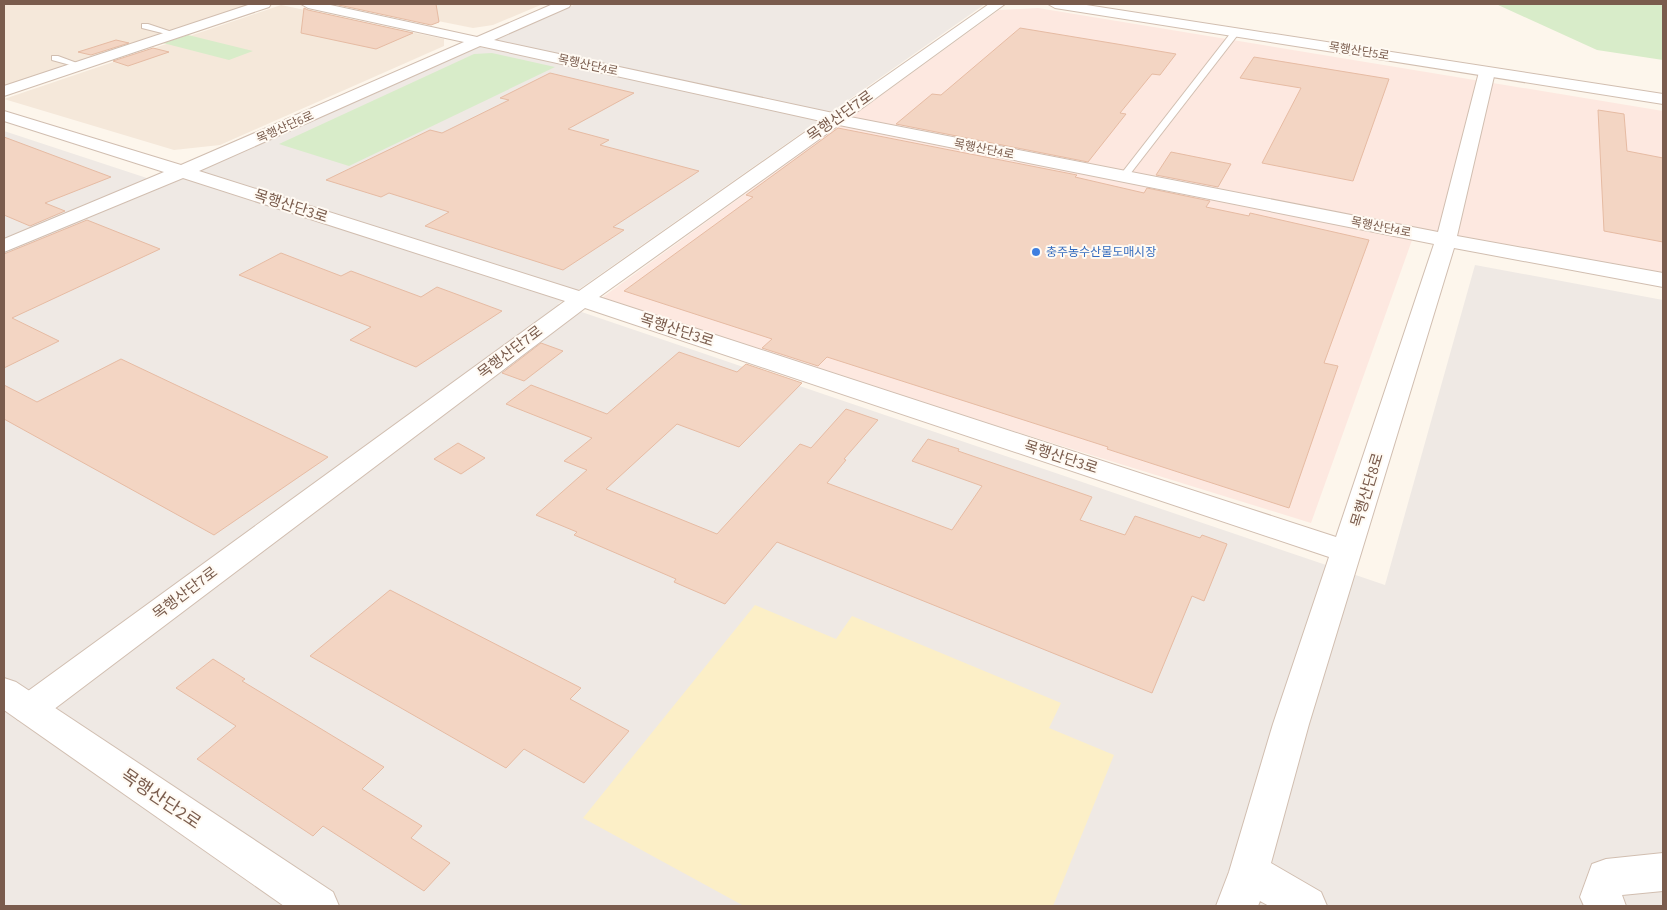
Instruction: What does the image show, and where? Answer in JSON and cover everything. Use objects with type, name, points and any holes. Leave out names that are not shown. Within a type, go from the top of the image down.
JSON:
[{"type":"street","points":[[4,91],[264,4]]},
{"type":"street","name":"목행산단4로","points":[[308,4],[835,119],[1446,240],[1663,280]]},
{"type":"street","name":"목행산단6로","points":[[4,246],[182,171],[564,4]]},
{"type":"street","name":"목행산단7로","points":[[17,700],[998,4]]},
{"type":"street","name":"목행산단5로","points":[[1054,4],[1663,99]]},
{"type":"street","name":"목행산단8로","points":[[1243,889],[1291,724],[1446,240],[1487,72]]},
{"type":"street","name":"목행산단3로","points":[[4,116],[582,299],[1347,552]]},
{"type":"street","name":"목행산단2로","points":[[17,700],[318,906]]},
{"type":"street","points":[[1605,906],[1601,897],[1606,878],[1663,872]]},
{"type":"street","points":[[1243,889],[1306,906]]},
{"type":"lane","points":[[146,26],[174,34]]},
{"type":"lane","points":[[1124,176],[1236,32]]},
{"type":"lane","points":[[55,58],[81,66]]},
{"type":"shaded area","points":[[4,4],[253,4],[4,87]]},
{"type":"shaded area","points":[[353,4],[543,4],[493,25],[473,28]]},
{"type":"shaded area","points":[[576,4],[985,4],[558,304],[1385,585],[1475,265],[1663,300],[1663,906],[4,906],[4,131],[168,185]]},
{"type":"shaded area","points":[[281,5],[444,39],[444,46],[220,145],[174,150],[4,99]]},
{"type":"shaded area","name":"충주농수산물도매시장","points":[[1038,8],[1663,111],[1663,275],[1416,229],[1311,523],[596,302],[999,10]]},
{"type":"green space","points":[[1496,4],[1663,4],[1663,60],[1597,50]]},
{"type":"green space","points":[[188,35],[253,51],[229,60],[163,43]]},
{"type":"green space","points":[[492,53],[555,67],[349,166],[279,144],[474,54]]},
{"type":"sand","points":[[755,605],[836,639],[852,616],[1061,703],[1049,728],[1114,755],[1053,906],[744,906],[583,818]]},
{"type":"building","points":[[334,4],[436,4],[439,22],[431,25]]},
{"type":"building","points":[[304,8],[413,33],[376,49],[301,33]]},
{"type":"building","points":[[1020,28],[1176,54],[1160,75],[1152,74],[1120,113],[1126,114],[1088,162],[896,124],[932,94],[941,95]]},
{"type":"building","points":[[116,40],[129,43],[91,55],[78,52]]},
{"type":"building","points":[[153,48],[169,52],[128,66],[113,61]]},
{"type":"building","points":[[1254,57],[1389,79],[1353,181],[1262,163],[1301,88],[1240,78]]},
{"type":"building","points":[[550,73],[634,93],[568,129],[609,140],[600,145],[699,171],[613,227],[624,230],[563,270],[425,226],[449,212],[389,193],[381,197],[326,180],[430,130],[442,133],[509,100],[500,98]]},
{"type":"building","points":[[1598,110],[1624,114],[1627,151],[1663,158],[1663,242],[1604,231]]},
{"type":"building","points":[[838,128],[1077,175],[1075,177],[1144,193],[1147,188],[1210,201],[1206,207],[1249,216],[1250,213],[1369,240],[1324,363],[1338,366],[1289,508],[1107,449],[1108,447],[827,357],[818,366],[762,348],[772,339],[624,291],[753,197],[746,195]]},
{"type":"building","points":[[4,137],[111,177],[45,203],[65,211],[30,226],[4,215]]},
{"type":"building","points":[[1171,152],[1231,164],[1218,187],[1156,175]]},
{"type":"building","points":[[87,220],[160,249],[12,318],[59,341],[4,368],[4,254]]},
{"type":"building","points":[[281,253],[341,276],[351,271],[421,297],[437,287],[502,311],[416,367],[350,340],[371,327],[239,275]]},
{"type":"building","points":[[541,343],[563,351],[524,381],[502,373]]},
{"type":"building","points":[[679,352],[737,372],[746,364],[802,383],[739,447],[677,424],[606,489],[717,534],[800,444],[811,448],[846,409],[878,420],[844,459],[846,460],[827,483],[952,530],[982,486],[912,461],[928,439],[1092,497],[1080,520],[1125,535],[1135,516],[1200,538],[1202,535],[1227,544],[1204,601],[1192,596],[1152,693],[777,542],[725,604],[674,582],[676,579],[574,535],[577,532],[536,515],[587,470],[564,461],[592,438],[506,404],[531,385],[607,414]]},
{"type":"building","points":[[121,359],[328,457],[214,535],[4,419],[4,385],[37,402]]},
{"type":"building","points":[[458,443],[485,458],[461,474],[434,459]]},
{"type":"building","points":[[390,590],[581,688],[570,699],[629,731],[584,783],[524,749],[506,768],[310,656]]},
{"type":"building","points":[[213,659],[245,679],[242,681],[384,767],[362,789],[422,826],[411,838],[450,863],[424,891],[323,826],[313,836],[197,759],[236,726],[176,688]]},
{"type":"place","name":"충주농수산물도매시장","points":[[1036,252]]}]
